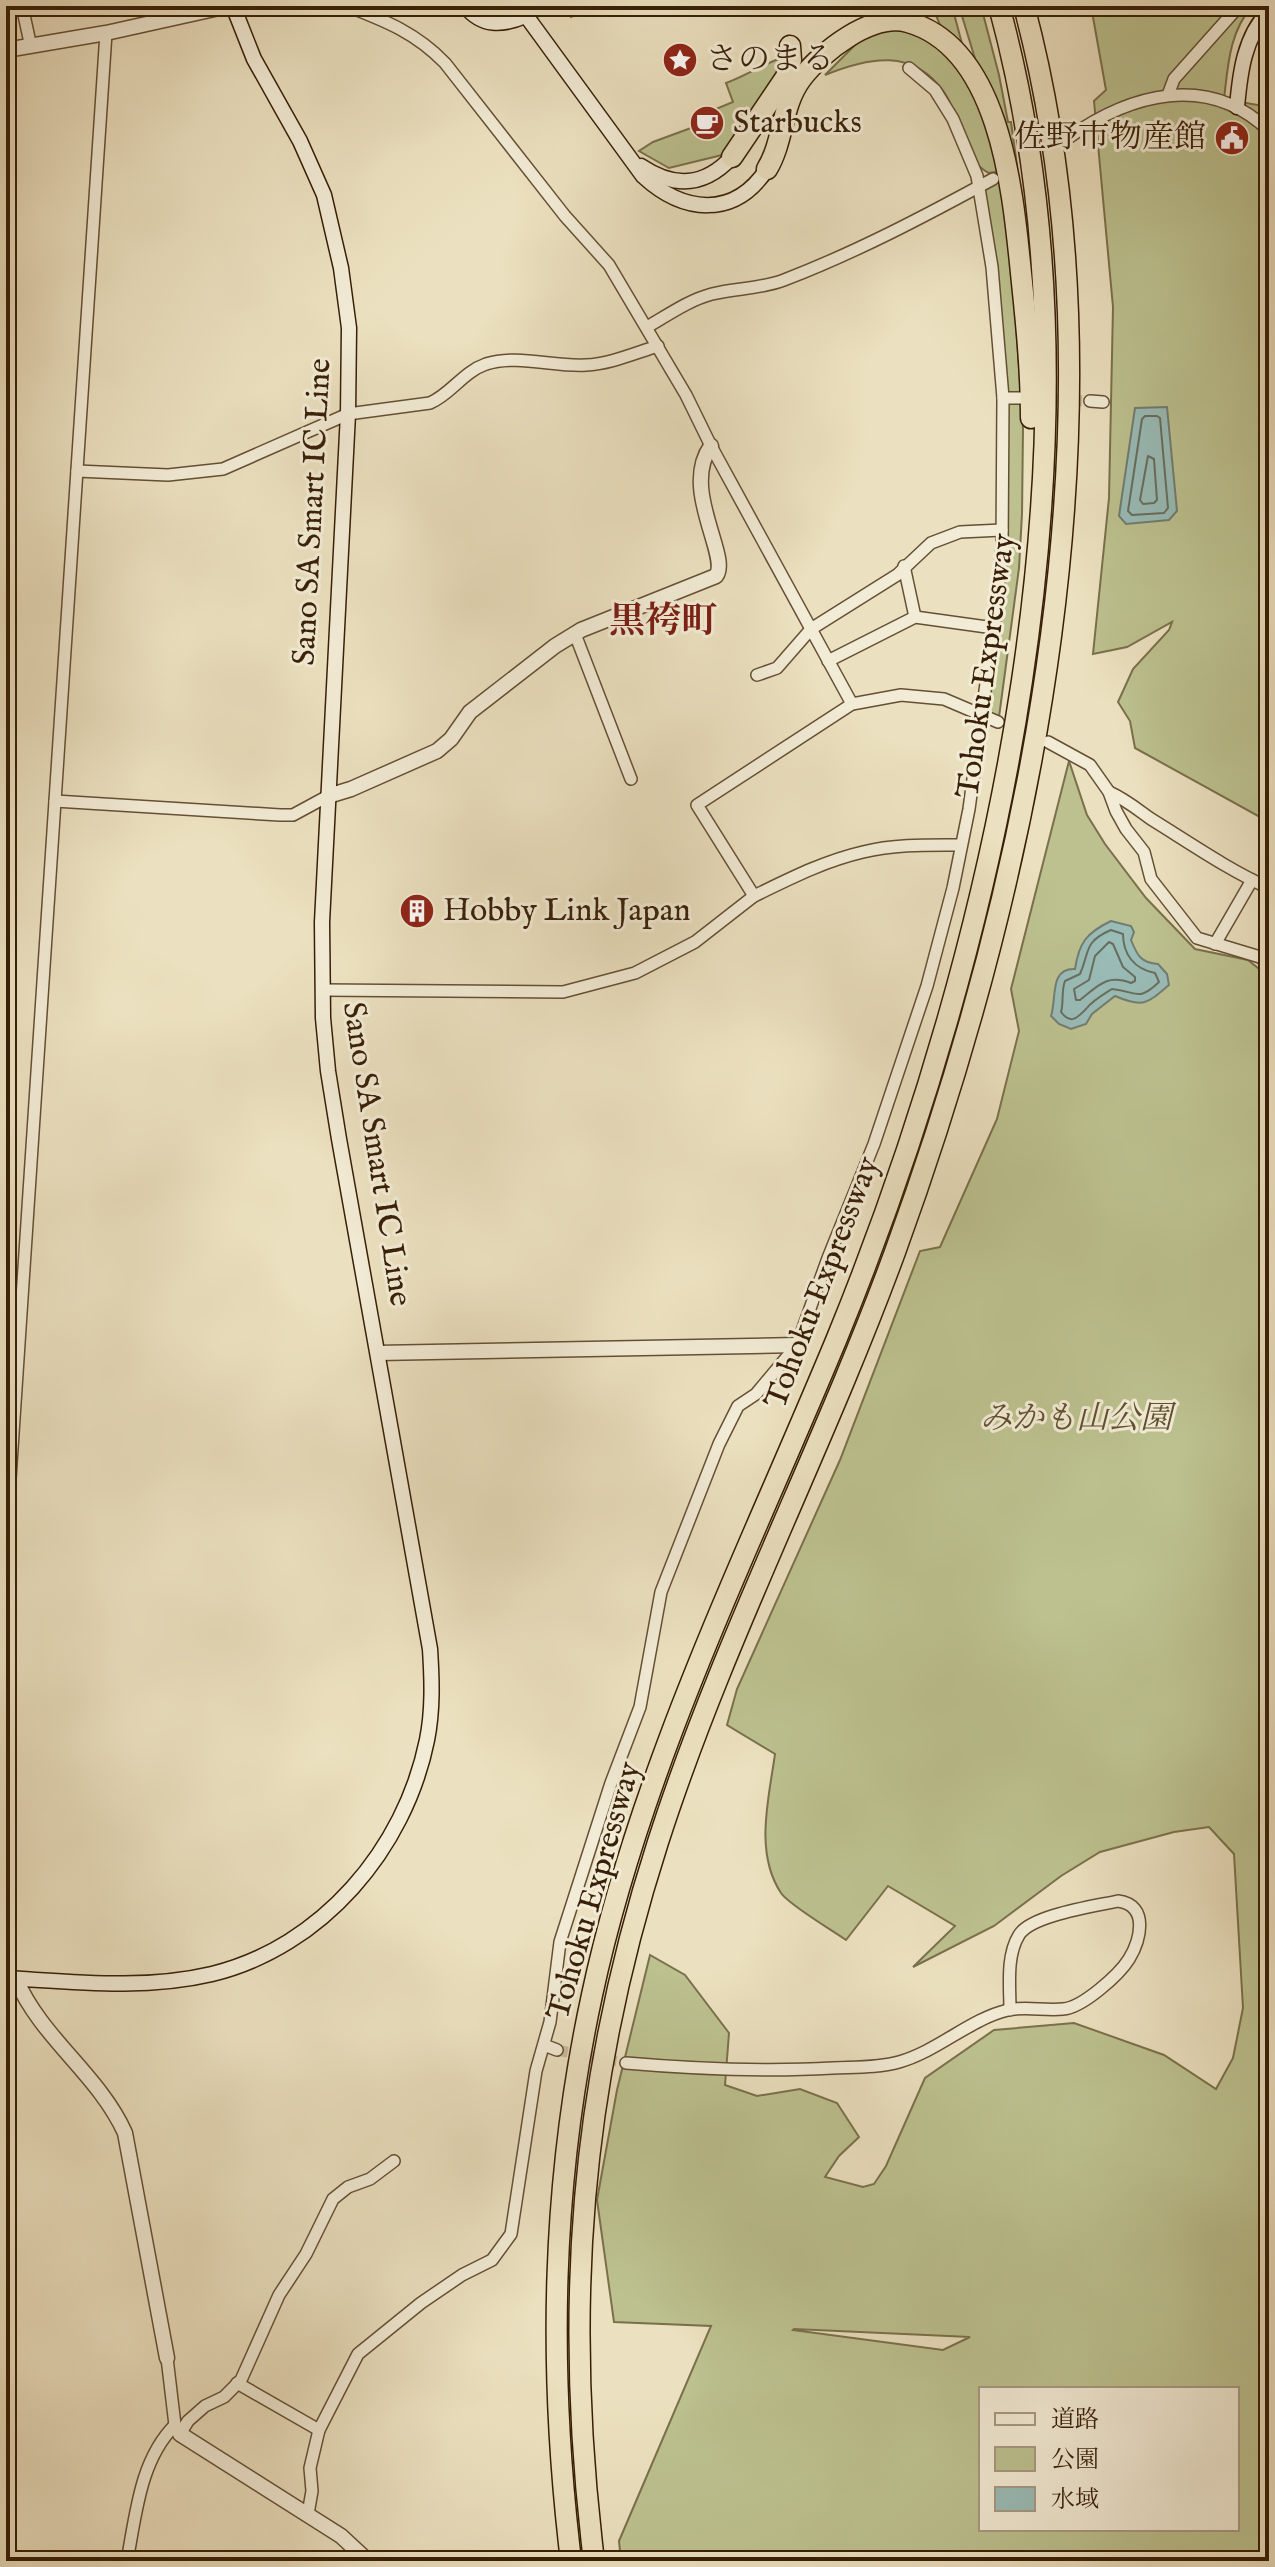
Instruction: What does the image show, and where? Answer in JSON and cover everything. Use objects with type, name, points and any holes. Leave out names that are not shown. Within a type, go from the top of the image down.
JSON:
[{"type":"highway","name":"Tohoku Expressway","points":[[571,2561],[557,2388],[557,2244],[569,2126],[593,1990],[651,1789],[698,1667],[871,1251],[934,1066],[973,924],[997,815],[1025,648],[1036,546],[1044,405],[1044,312],[1041,257],[1024,114],[999,6]]},
{"type":"highway","name":"Tohoku Expressway","points":[[594,2561],[580,2387],[580,2245],[591,2128],[616,1995],[646,1881],[688,1757],[754,1590],[860,1342],[933,1144],[976,1004],[995,929],[1038,714],[1053,606],[1064,487],[1068,312],[1054,149],[1024,6]]},
{"type":"highway","points":[[767,169],[779,141],[787,107],[800,81],[860,28],[890,20],[914,24],[935,35],[960,57],[986,100],[995,124],[1014,204],[1029,359],[1031,486],[1036,546]]},
{"type":"highway","points":[[732,157],[786,77],[791,60],[790,46]]},
{"type":"main road","points":[[6,50],[106,33],[231,6]]},
{"type":"main road","name":"Sano SA Smart IC Line","points":[[11,1979],[107,1984],[163,1983],[213,1974],[241,1965],[296,1937],[353,1888],[390,1837],[406,1808],[427,1741],[432,1672],[328,1071],[322,990],[322,922],[348,414],[349,328],[332,222],[324,195],[300,141],[254,59],[231,6]]},
{"type":"main road","points":[[465,6],[473,15],[488,23],[511,22],[522,11],[643,176],[657,189],[686,203],[701,205],[733,201],[749,191],[767,169]]},
{"type":"main road","points":[[1237,107],[1240,73],[1248,42],[1269,11]]},
{"type":"main road","points":[[634,161],[660,177],[677,182],[694,181],[710,175],[722,169],[732,157]]},
{"type":"main road","points":[[328,796],[437,751],[451,739],[470,712],[575,634],[716,576],[721,562],[703,512],[701,494],[706,452],[711,446]]},
{"type":"main road","points":[[378,1353],[797,1345]]},
{"type":"main road","points":[[11,1979],[40,2022],[115,2111],[125,2133],[167,2358]]},
{"type":"main road","points":[[177,2429],[341,2536],[368,2561]]},
{"type":"street","points":[[22,6],[31,47]]},
{"type":"street","points":[[347,6],[426,43],[565,216],[609,265],[658,346],[852,704]]},
{"type":"street","points":[[1168,95],[1174,79],[1239,6]]},
{"type":"street","points":[[6,1539],[106,33]]},
{"type":"street","points":[[308,2514],[312,2491],[310,2468],[319,2430],[358,2354],[421,2303],[462,2275],[492,2260],[511,2234],[536,2071],[550,2022],[560,1942],[611,1783],[640,1707],[661,1592],[719,1444],[738,1406],[756,1394],[797,1345],[874,1144],[927,986],[961,845],[983,714],[1002,530],[1003,398],[992,267],[980,186],[953,119],[935,90],[909,68]]},
{"type":"street","points":[[1068,138],[1118,109],[1143,99],[1168,95],[1201,97],[1237,107],[1269,131]]},
{"type":"street","points":[[647,327],[711,294],[763,287],[850,253],[993,179]]},
{"type":"street","points":[[77,471],[168,475],[223,469],[348,414],[430,403],[440,399],[471,370],[497,361],[584,366],[658,346]]},
{"type":"street","points":[[1003,398],[1022,398]]},
{"type":"street","points":[[1090,401],[1103,402]]},
{"type":"street","points":[[757,675],[777,668],[811,629],[888,581],[931,543],[976,530],[1002,530]]},
{"type":"street","points":[[904,566],[915,617]]},
{"type":"street","points":[[828,661],[915,617],[994,628]]},
{"type":"street","points":[[575,634],[631,779]]},
{"type":"street","points":[[754,896],[697,805],[852,704],[901,695],[944,699],[998,722]]},
{"type":"street","points":[[1048,742],[1090,765],[1144,852],[1151,879],[1197,938],[1260,957],[1269,965]]},
{"type":"street","points":[[1109,792],[1123,797],[1144,814],[1269,888]]},
{"type":"street","points":[[55,801],[293,815],[328,796]]},
{"type":"street","points":[[322,990],[563,992],[635,973],[695,942],[754,896],[805,871],[864,851],[913,845],[961,845]]},
{"type":"street","points":[[1215,944],[1252,880]]},
{"type":"street","points":[[626,2063],[700,2070],[883,2066],[934,2049],[986,2018],[1010,2010],[1073,2007],[1118,1974],[1140,1942],[1140,1921],[1136,1912],[1126,1902],[1118,1901],[1063,1913],[1022,1930],[1011,1962],[1010,2010]]},
{"type":"street","points":[[544,2045],[557,2050]]},
{"type":"street","points":[[127,2561],[147,2466],[163,2436],[177,2429],[205,2406],[224,2397],[237,2383],[279,2295],[306,2254],[333,2199],[348,2187],[370,2179],[394,2161]]},
{"type":"street","points":[[167,2358],[177,2429]]},
{"type":"street","points":[[237,2383],[319,2430]]},
{"type":"green space","points":[[529,6],[566,6],[534,18]]},
{"type":"green space","points":[[566,6],[598,6],[571,17]]},
{"type":"green space","points":[[932,6],[952,6],[965,55],[943,32]]},
{"type":"green space","points":[[959,6],[981,6],[1008,122],[1011,122],[1025,223]]},
{"type":"green space","points":[[1091,6],[1252,6],[1234,39],[1224,99],[1269,107],[1269,822],[1135,748],[1130,721],[1118,702],[1133,669],[1169,630],[1172,622],[1127,647],[1093,654],[1109,498],[1113,307],[1094,101],[1106,90]]},
{"type":"green space","points":[[888,27],[929,35],[970,81],[999,163],[1013,278],[1023,429],[1019,568],[999,717],[990,713],[986,706],[1006,426],[983,188],[997,179],[995,172],[989,173],[976,163],[944,92],[919,68],[889,60],[874,61],[825,75],[863,37]]},
{"type":"green space","points":[[784,57],[779,76],[722,155],[669,168],[639,151],[653,142],[699,125],[703,133],[717,128],[711,111],[733,102],[726,83]]},
{"type":"green space","name":"みかも山公園","points":[[1069,761],[1087,815],[1146,898],[1195,949],[1248,960],[1269,977],[1269,2561],[621,2561],[619,2541],[711,2326],[614,2322],[597,2200],[617,2090],[650,1955],[685,1975],[729,2033],[725,2085],[757,2096],[800,2089],[837,2103],[859,2137],[839,2156],[825,2177],[863,2187],[874,2184],[886,2166],[925,2078],[994,2030],[1074,2023],[1164,2055],[1216,2089],[1233,2058],[1243,2008],[1234,1854],[1209,1827],[1174,1832],[1100,1852],[1061,1876],[994,1926],[913,1967],[955,1926],[888,1886],[846,1940],[801,1911],[781,1893],[773,1877],[766,1843],[767,1807],[775,1754],[727,1725],[737,1689],[840,1460],[920,1251],[940,1247],[997,1119],[1019,1031],[1011,989]],"holes":[[[794,2329],[970,2337],[943,2350]]]},
{"type":"water","points":[[1167,407],[1177,511],[1169,520],[1126,524],[1119,516],[1135,408]]},
{"type":"water","points":[[1111,921],[1131,926],[1134,932],[1131,940],[1138,954],[1147,962],[1158,964],[1167,974],[1169,985],[1144,1002],[1132,1002],[1115,996],[1092,1014],[1086,1024],[1071,1029],[1059,1024],[1051,1016],[1061,973],[1075,969],[1079,952],[1090,935]]},
{"type":"tunnel","points":[[1038,399],[1090,401]]},
{"type":"tunnel","points":[[557,2050],[626,2063]]},
{"type":"place","name":"さのまる","points":[[680,60]]},
{"type":"place","name":"Starbucks","points":[[707,123]]},
{"type":"place","name":"佐野市物産館","points":[[1232,138]]},
{"type":"place","name":"Hobby Link Japan","points":[[417,911]]},
{"type":"district","name":"黒袴町","points":[[663,622]]}]
